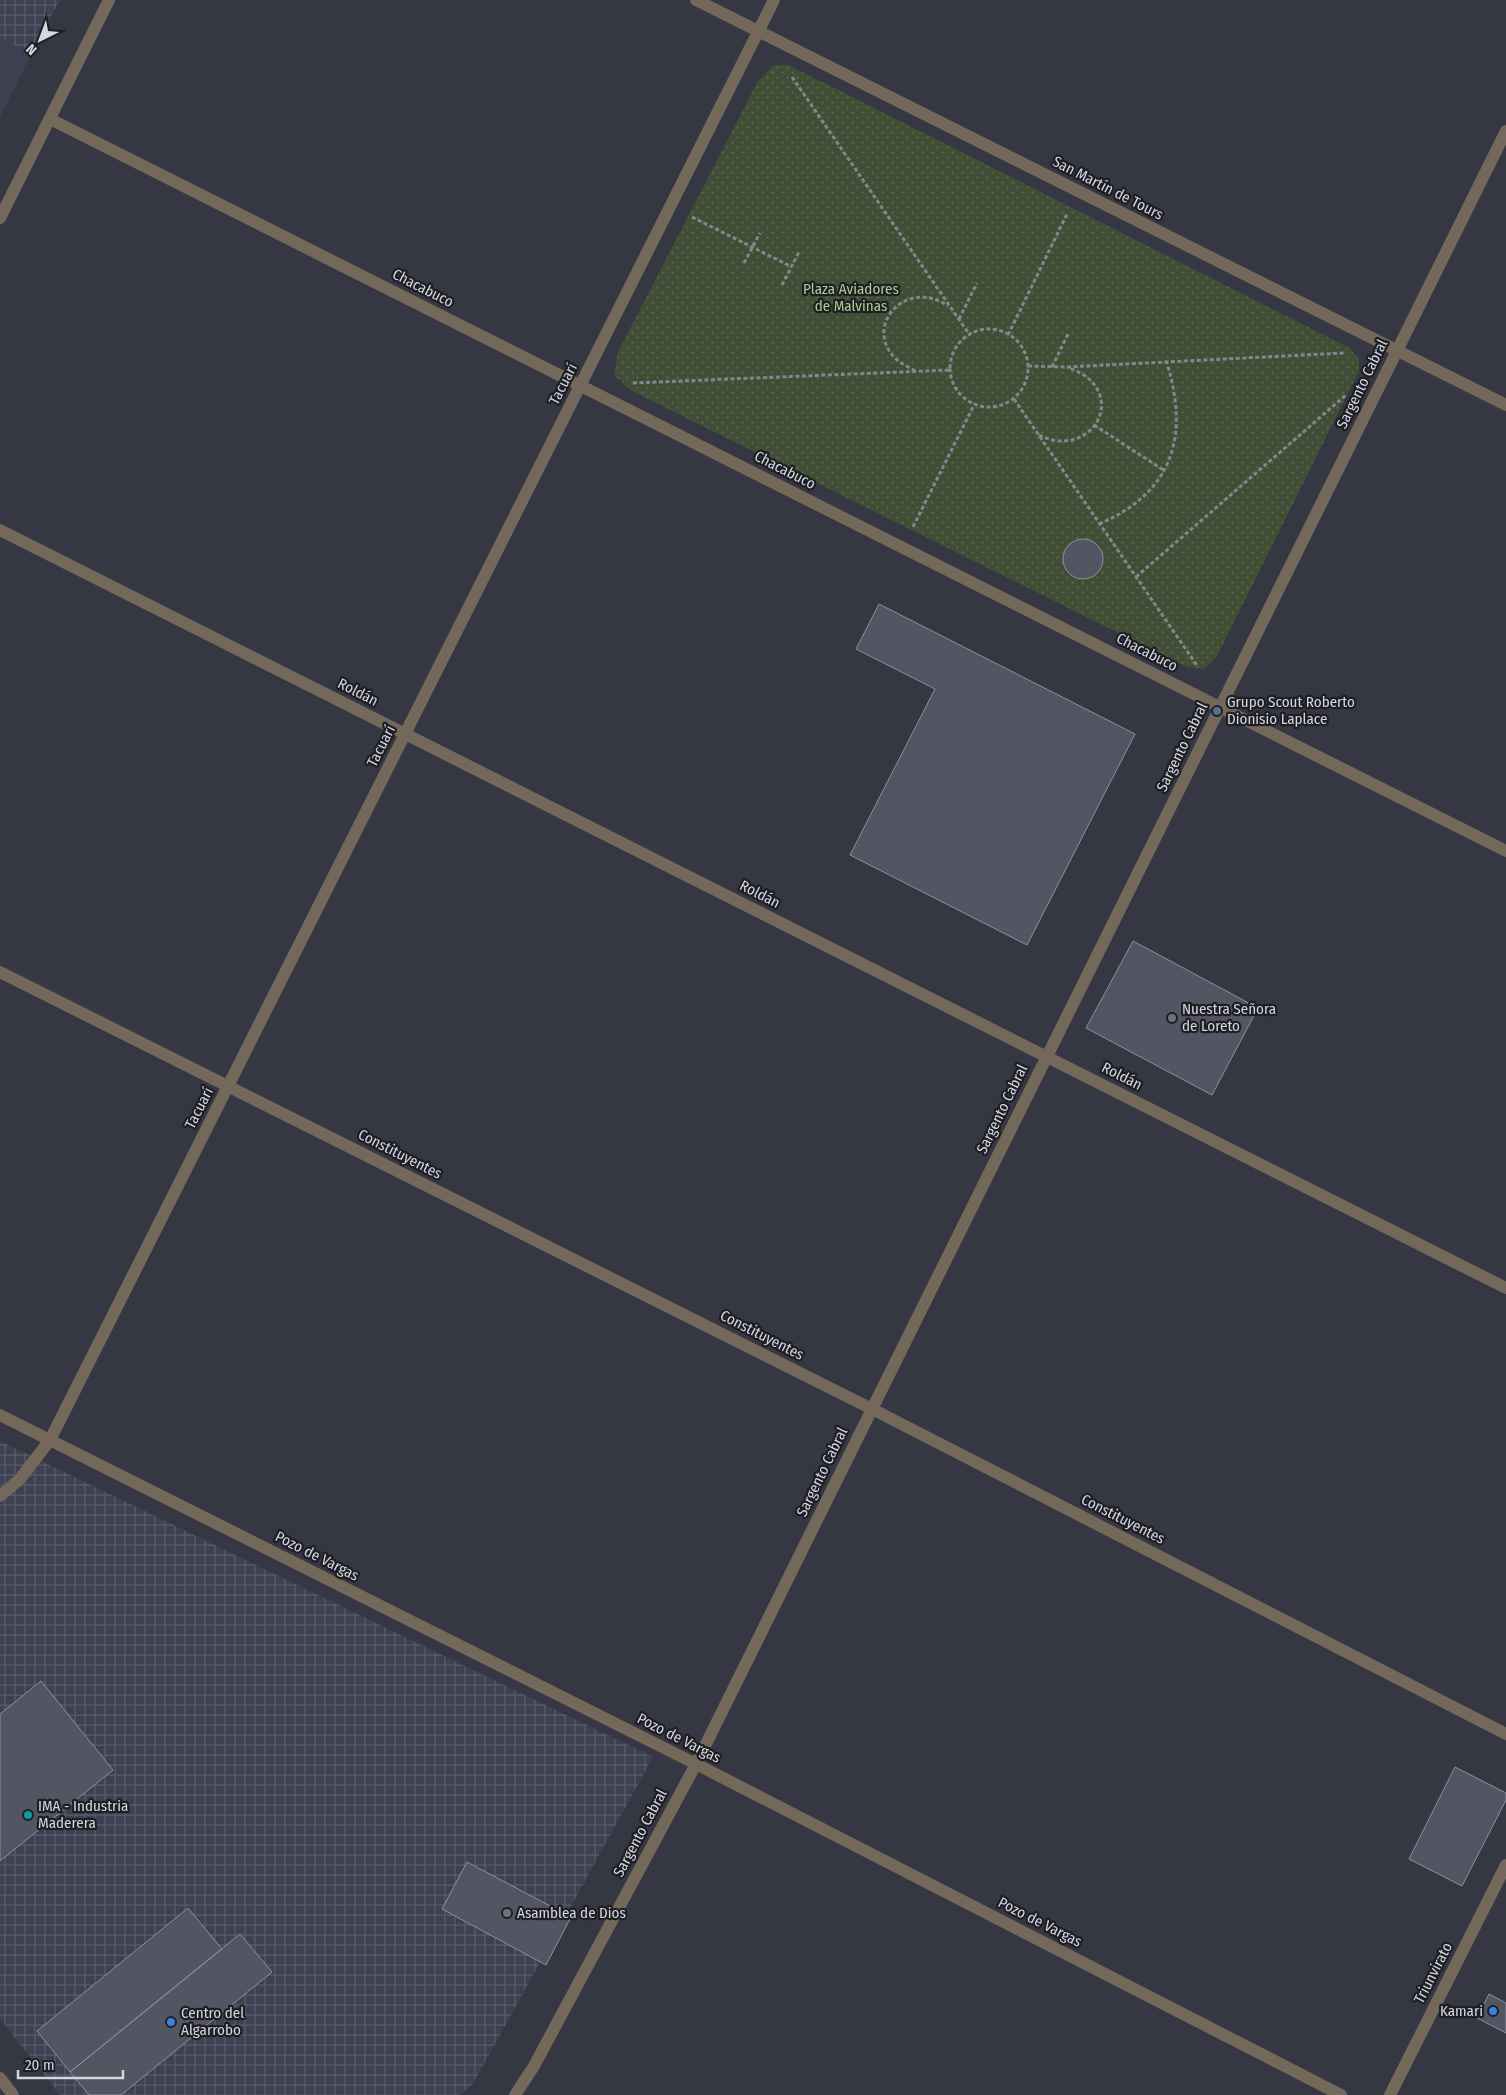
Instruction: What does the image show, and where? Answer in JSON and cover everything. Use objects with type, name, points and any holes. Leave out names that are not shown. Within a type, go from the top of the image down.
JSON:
[{"type":"street","points":[[0,218],[109,0]]},
{"type":"street","name":"San Martín de Tours","points":[[696,0],[1506,405]]},
{"type":"street","name":"Tacuarí","points":[[0,1496],[20,1480],[50,1440],[774,0]]},
{"type":"street","name":"Chacabuco","points":[[50,119],[580,386],[1221,705],[1506,851]]},
{"type":"street","name":"Sargento Cabral","points":[[515,2095],[534,2066],[696,1764],[1506,131]]},
{"type":"street","name":"Roldán","points":[[0,530],[1506,1288]]},
{"type":"street","name":"Constituyentes","points":[[0,972],[872,1409],[1506,1734]]},
{"type":"street","name":"Pozo de Vargas","points":[[0,1415],[696,1764],[1341,2095]]},
{"type":"street","name":"Triunvirato","points":[[1390,2095],[1506,1865]]},
{"type":"street","points":[[0,2078],[13,2095]]},
{"type":"path","points":[[789,74],[969,334]]},
{"type":"path","points":[[1008,335],[1078,191]]},
{"type":"path","points":[[671,206],[792,267]]},
{"type":"path","points":[[744,263],[760,232]]},
{"type":"path","points":[[782,285],[799,252]]},
{"type":"path","points":[[959,319],[978,283]]},
{"type":"path","points":[[915,371],[895,358],[888,347],[886,325],[890,314],[897,305],[918,296],[940,300],[951,307]]},
{"type":"path","points":[[984,330],[998,330],[1008,335],[1021,346],[1028,366],[1022,390],[1005,404],[990,408],[974,404],[958,393],[952,382],[950,370],[953,352],[969,334],[984,330]]},
{"type":"path","points":[[1052,367],[1069,332]]},
{"type":"path","points":[[1028,366],[1066,367],[1349,353]]},
{"type":"path","points":[[1100,524],[1134,506],[1165,471],[1174,448],[1178,412],[1174,386],[1166,362]]},
{"type":"path","points":[[1039,435],[1048,440],[1071,442],[1082,438],[1094,426],[1100,410],[1096,388],[1088,378],[1066,367]]},
{"type":"path","points":[[630,384],[950,370]]},
{"type":"path","points":[[1136,577],[1352,390]]},
{"type":"path","points":[[1014,398],[1221,705]]},
{"type":"path","points":[[903,547],[974,404]]},
{"type":"path","points":[[1094,426],[1165,471]]},
{"type":"shaded area","points":[[0,0],[60,0],[31,54],[0,38]]},
{"type":"shaded area","points":[[0,38],[31,54],[0,117]]},
{"type":"shaded area","points":[[0,1441],[653,1757],[473,2084],[459,2095],[60,2095],[0,2019]]},
{"type":"green space","name":"Plaza Aviadores de Malvinas","points":[[774,65],[789,65],[1348,347],[1359,359],[1359,371],[1217,656],[1204,669],[1187,667],[632,391],[614,375],[618,352],[758,81]]},
{"type":"building","points":[[1087,539],[1094,542],[1100,548],[1103,559],[1102,567],[1094,576],[1087,579],[1079,579],[1072,576],[1064,567],[1063,555],[1066,548],[1075,540]]},
{"type":"building","points":[[879,604],[1135,734],[1027,945],[850,855],[935,689],[856,649]]},
{"type":"building","name":"Nuestra Señora de Loreto","points":[[1133,941],[1258,1008],[1212,1095],[1086,1028]]},
{"type":"building","name":"IMA - Industria Maderera","points":[[41,1681],[113,1770],[0,1861],[0,1714]]},
{"type":"building","points":[[1455,1767],[1506,1793],[1506,1800],[1462,1886],[1409,1859]]},
{"type":"building","name":"Asamblea de Dios","points":[[467,1862],[571,1917],[546,1965],[442,1909]]},
{"type":"building","name":"Centro del Algarrobo","points":[[188,1908],[222,1949],[70,2072],[37,2031]]},
{"type":"building","name":"Centro del Algarrobo","points":[[240,1934],[272,1972],[121,2095],[89,2095],[70,2072]]},
{"type":"building","name":"Kamari","points":[[1489,1994],[1506,2003],[1506,2033],[1477,2018]]},
{"type":"place","name":"Grupo Scout Roberto Dionisio Laplace","points":[[1217,711]]},
{"type":"place","name":"Nuestra Señora de Loreto","points":[[1172,1018]]},
{"type":"place","name":"IMA - Industria Maderera","points":[[28,1815]]},
{"type":"place","name":"Asamblea de Dios","points":[[507,1913]]},
{"type":"place","name":"Kamari","points":[[1493,2011]]},
{"type":"place","name":"Centro del Algarrobo","points":[[171,2022]]}]
